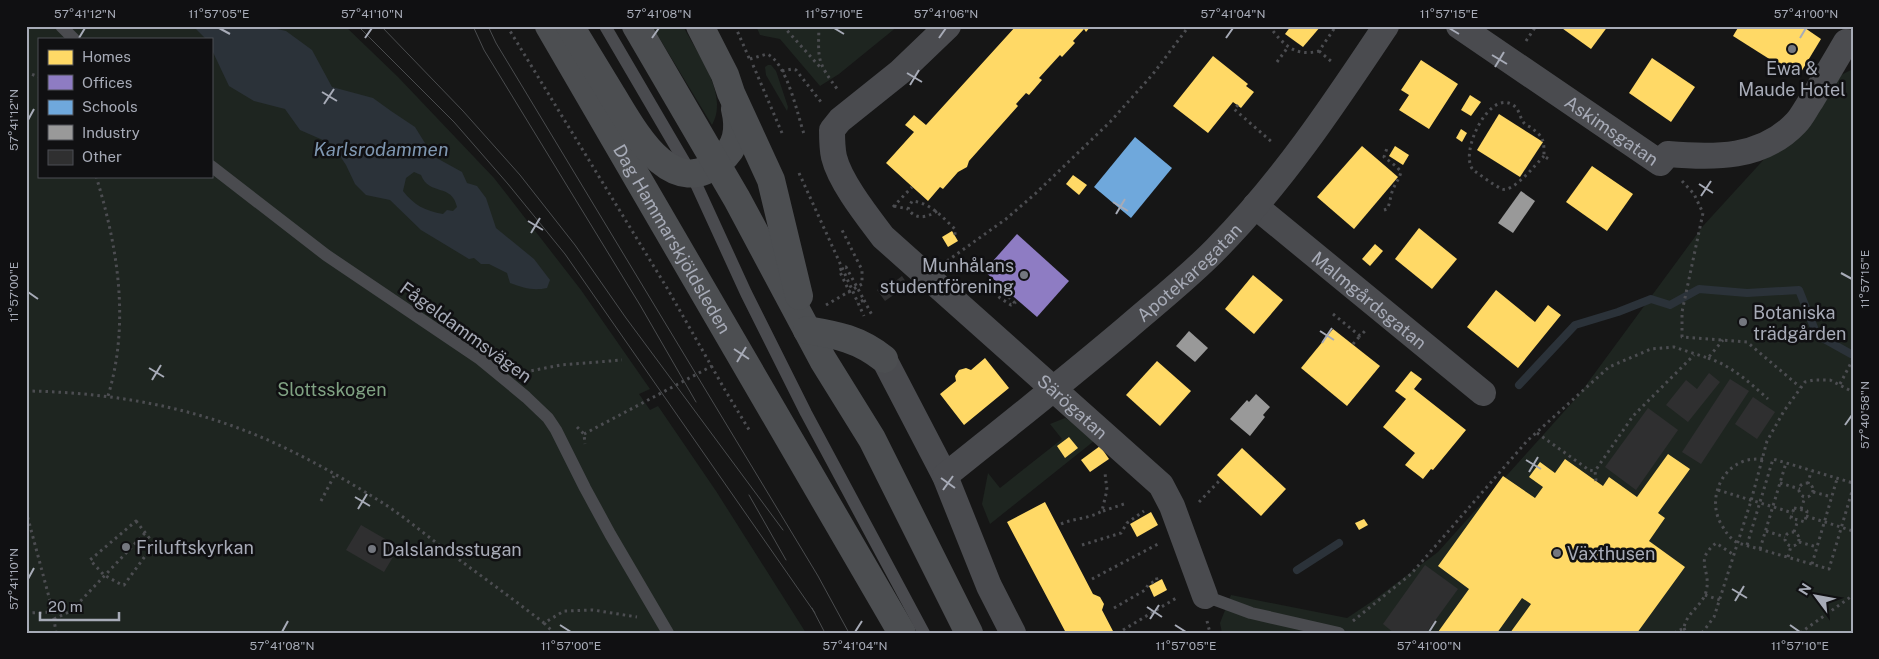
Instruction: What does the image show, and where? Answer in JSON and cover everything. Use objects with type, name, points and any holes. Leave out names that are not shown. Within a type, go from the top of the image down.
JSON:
[{"type":"main road","name":"Dag Hammarskjöldsleden","points":[[549,26],[902,633]]},
{"type":"main road","points":[[570,26],[639,138],[654,156],[666,165],[678,171],[691,173],[717,164],[729,153],[738,132],[738,119],[731,94],[724,75],[700,26]]},
{"type":"main road","points":[[636,26],[738,199],[807,330],[872,439],[969,633]]},
{"type":"main road","points":[[731,94],[771,180],[807,330]]},
{"type":"main road","points":[[807,330],[844,336],[872,349],[884,359]]},
{"type":"street","points":[[842,120],[900,72],[948,26]]},
{"type":"street","name":"Apotekaregatan","points":[[945,476],[1054,390],[1180,283],[1217,248],[1255,206],[1307,143],[1386,26]]},
{"type":"street","name":"Askimsgatan","points":[[1459,26],[1660,163],[1668,154],[1710,157],[1727,156],[1768,145],[1797,122],[1846,42]]},
{"type":"street","name":"Särögatan","points":[[842,120],[835,159],[842,176],[868,217],[883,236],[1161,485],[1172,506],[1202,590]]},
{"type":"street","name":"Malmgårdsgatan","points":[[1255,206],[1483,394]]},
{"type":"street","points":[[884,359],[945,476],[990,586],[1013,633]]},
{"type":"lane","points":[[61,26],[73,38]]},
{"type":"lane","points":[[605,26],[691,173],[746,293],[802,404],[924,633]]},
{"type":"lane","name":"Fågeldammsvägen","points":[[212,167],[326,255],[480,359],[548,418],[585,488],[668,633]]},
{"type":"lane","points":[[1202,590],[1251,613],[1338,632]]},
{"type":"path","points":[[507,26],[755,438]]},
{"type":"path","points":[[735,26],[785,141]]},
{"type":"path","points":[[783,26],[822,70]]},
{"type":"path","points":[[819,26],[818,55],[842,120]]},
{"type":"path","points":[[946,263],[1020,207],[1110,122],[1153,74],[1189,26]]},
{"type":"path","points":[[1269,26],[1288,47],[1300,53],[1319,51],[1338,67]]},
{"type":"path","points":[[1319,51],[1336,26]]},
{"type":"path","points":[[1277,62],[1288,47]]},
{"type":"path","points":[[750,59],[767,54],[777,61],[792,96]]},
{"type":"path","points":[[782,71],[796,70],[816,96],[842,120]]},
{"type":"path","points":[[26,72],[38,77]]},
{"type":"path","points":[[1506,103],[1512,104],[1519,112],[1524,123],[1542,135],[1544,156],[1510,189],[1504,190],[1473,170],[1469,165],[1468,157],[1475,133],[1490,109],[1495,105],[1506,103]]},
{"type":"path","points":[[1238,105],[1234,109],[1279,148]]},
{"type":"path","points":[[1384,210],[1387,209],[1390,196],[1401,172],[1384,158],[1387,148]]},
{"type":"path","points":[[1544,156],[1550,160]]},
{"type":"path","points":[[1660,163],[1679,178],[1694,194],[1702,213],[1700,232],[1694,249],[1686,288],[1682,337],[1747,342],[1800,387]]},
{"type":"path","points":[[797,168],[865,319]]},
{"type":"path","points":[[96,178],[114,248],[120,302],[118,351],[115,374],[108,396]]},
{"type":"path","points":[[898,202],[912,187]]},
{"type":"path","points":[[908,209],[912,201],[926,204],[937,211],[955,229],[954,235]]},
{"type":"path","points":[[894,206],[908,209],[912,215],[918,217],[928,217],[937,211]]},
{"type":"path","points":[[850,292],[839,270],[846,267],[873,317]]},
{"type":"path","points":[[999,288],[1009,295],[1015,302],[1011,305],[1007,304],[996,292],[999,288]]},
{"type":"path","points":[[858,303],[864,300]]},
{"type":"path","points":[[1333,314],[1360,336]]},
{"type":"path","points":[[1353,344],[1370,324]]},
{"type":"path","points":[[1708,358],[1723,340]]},
{"type":"path","points":[[1338,632],[1411,574],[1513,456],[1609,366],[1651,349],[1674,347],[1724,363],[1768,399]]},
{"type":"path","points":[[1596,482],[1596,471],[1633,416],[1694,354]]},
{"type":"path","points":[[1840,384],[1853,359]]},
{"type":"path","points":[[502,377],[561,365],[622,360]]},
{"type":"path","points":[[1702,633],[1714,617],[1720,600],[1767,441],[1800,387],[1805,382],[1830,380],[1853,392]]},
{"type":"path","points":[[26,391],[108,396],[191,413],[238,428],[276,445],[387,506],[544,623],[554,633]]},
{"type":"path","points":[[584,434],[606,422]]},
{"type":"path","points":[[1537,433],[1589,470],[1596,471]]},
{"type":"path","points":[[1763,459],[1750,460],[1736,465],[1723,477],[1718,490],[1714,505],[1718,518],[1729,537],[1738,543],[1828,569],[1853,488]]},
{"type":"path","points":[[1747,545],[1773,460],[1853,483]]},
{"type":"path","points":[[1574,466],[1577,461]]},
{"type":"path","points":[[1760,549],[1786,464]]},
{"type":"path","points":[[1808,484],[1812,471]]},
{"type":"path","points":[[1102,511],[1107,490],[1105,473]]},
{"type":"path","points":[[321,501],[334,476]]},
{"type":"path","points":[[1218,483],[1221,478]]},
{"type":"path","points":[[1812,564],[1837,479]]},
{"type":"path","points":[[1780,483],[1800,489]]},
{"type":"path","points":[[1803,484],[1808,484],[1813,488],[1813,492],[1810,496],[1805,497],[1800,494],[1800,489],[1803,484]]},
{"type":"path","points":[[1718,490],[1793,513]]},
{"type":"path","points":[[1813,492],[1832,497]]},
{"type":"path","points":[[1801,510],[1805,497]]},
{"type":"path","points":[[1061,524],[1086,518],[1127,502]]},
{"type":"path","points":[[1794,508],[1808,511],[1805,522],[1791,518],[1793,513],[1794,508]]},
{"type":"path","points":[[1082,546],[1121,533],[1127,523],[1145,510]]},
{"type":"path","points":[[26,512],[53,612],[56,633]]},
{"type":"path","points":[[1806,516],[1853,531]]},
{"type":"path","points":[[1794,532],[1798,520]]},
{"type":"path","points":[[136,521],[145,533],[154,544],[124,585],[104,575],[90,560],[136,521]]},
{"type":"path","points":[[1092,579],[1180,531]]},
{"type":"path","points":[[1766,531],[1785,537]]},
{"type":"path","points":[[1785,537],[1788,533],[1794,532],[1798,534],[1799,542]]},
{"type":"path","points":[[54,619],[71,611],[145,533]]},
{"type":"path","points":[[1785,537],[1786,542],[1791,546]]},
{"type":"path","points":[[1799,542],[1817,547]]},
{"type":"path","points":[[1791,546],[1799,542]]},
{"type":"path","points":[[1686,633],[1684,628],[1686,619],[1705,595],[1707,581],[1704,556],[1716,543],[1734,555]]},
{"type":"path","points":[[1788,557],[1791,546]]},
{"type":"path","points":[[1114,608],[1146,590],[1148,585],[1157,580],[1156,575]]},
{"type":"path","points":[[1123,630],[1202,590]]},
{"type":"path","points":[[1705,595],[1720,600]]},
{"type":"path","points":[[1800,633],[1852,595]]},
{"type":"path","points":[[544,623],[564,611],[593,610],[641,618],[658,617]]},
{"type":"path","points":[[26,613],[53,612]]},
{"type":"path","points":[[1674,633],[1684,628]]},
{"type":"green space","name":"Slottsskogen","points":[[26,26],[345,26],[398,77],[494,178],[581,290],[650,389],[639,394],[650,410],[658,406],[716,491],[806,633],[26,633]]},
{"type":"green space","points":[[652,26],[683,26],[710,75],[714,88],[717,101],[716,114],[712,125]]},
{"type":"green space","points":[[756,26],[898,26],[839,74],[820,86],[780,39],[760,35]]},
{"type":"green space","points":[[771,65],[776,71],[788,107],[787,111],[766,75],[765,67]]},
{"type":"green space","name":"Botaniska trädgården","points":[[1853,69],[1853,633],[1222,633],[1220,623],[1231,595],[1347,618],[1438,552],[1578,396],[1703,226],[1841,75]]},
{"type":"green space","points":[[1065,418],[1082,428],[1094,441],[990,524],[982,504],[988,473],[1000,488],[1062,439],[1050,424]]},
{"type":"water","name":"Karlsrodammen","points":[[193,26],[264,26],[286,31],[312,50],[332,87],[373,98],[415,127],[433,156],[462,172],[467,183],[477,186],[486,198],[496,228],[534,259],[550,280],[547,288],[528,288],[510,283],[507,273],[489,264],[481,264],[474,258],[469,259],[421,230],[390,200],[366,195],[355,184],[346,165],[332,144],[300,130],[285,109],[254,101],[229,86],[212,50],[212,38],[205,38]],"holes":[[[414,172],[421,175],[429,185],[450,195],[457,207],[453,211],[447,210],[443,214],[431,211],[416,204],[403,191],[406,178]]]},
{"type":"building: Homes","points":[[1016,26],[1091,26],[1086,32],[1084,29],[1073,41],[1075,43],[1062,57],[1060,55],[1039,78],[1042,80],[1029,95],[1026,93],[1016,104],[1018,106],[969,161],[967,167],[958,172],[943,189],[940,187],[928,201],[886,163],[914,132],[905,125],[914,115],[926,125]]},
{"type":"building: Homes","points":[[1291,26],[1321,26],[1303,47],[1285,34]]},
{"type":"building: Homes","points":[[1559,26],[1608,26],[1591,49]]},
{"type":"building: Homes","points":[[1739,26],[1802,26],[1821,39],[1798,77],[1733,36]]},
{"type":"building: Homes","points":[[1213,56],[1248,84],[1246,86],[1254,92],[1241,108],[1233,102],[1208,133],[1173,106]]},
{"type":"building: Homes","points":[[1652,58],[1695,87],[1671,122],[1629,93]]},
{"type":"building: Homes","points":[[1421,60],[1458,84],[1429,129],[1399,110],[1409,95],[1401,90]]},
{"type":"building: Homes","points":[[1470,95],[1481,102],[1471,116],[1461,110]]},
{"type":"building: Homes","points":[[1499,114],[1543,142],[1520,177],[1477,150]]},
{"type":"building: Homes","points":[[1461,129],[1467,133],[1462,142],[1456,138]]},
{"type":"building: Homes","points":[[1362,146],[1398,177],[1354,229],[1317,197]]},
{"type":"building: Homes","points":[[1395,146],[1409,155],[1403,165],[1389,156]]},
{"type":"building: Homes","points":[[1592,166],[1633,194],[1607,231],[1566,202]]},
{"type":"building: Homes","points":[[1073,175],[1087,185],[1079,195],[1066,184]]},
{"type":"building: Homes","points":[[1419,228],[1457,259],[1432,289],[1395,259]]},
{"type":"building: Homes","points":[[952,231],[958,241],[948,247],[942,237]]},
{"type":"building: Homes","points":[[1375,244],[1383,251],[1370,266],[1362,259]]},
{"type":"building: Homes","points":[[1253,275],[1283,300],[1254,334],[1225,309]]},
{"type":"building: Homes","points":[[1496,290],[1535,322],[1548,305],[1561,315],[1518,368],[1467,327]]},
{"type":"building: Homes","points":[[1333,329],[1380,366],[1347,406],[1301,368]]},
{"type":"building: Homes","points":[[985,358],[1009,388],[964,425],[940,394],[956,381],[955,376],[959,370],[966,368],[971,370]]},
{"type":"building: Homes","points":[[1157,361],[1191,391],[1160,426],[1126,395]]},
{"type":"building: Homes","points":[[1411,371],[1422,379],[1414,389],[1466,430],[1433,470],[1431,469],[1423,479],[1405,465],[1415,453],[1383,427],[1406,399],[1395,391]]},
{"type":"building: Homes","points":[[1069,437],[1078,448],[1065,458],[1057,446]]},
{"type":"building: Homes","points":[[1100,446],[1109,459],[1090,472],[1081,460]]},
{"type":"building: Homes","points":[[1242,448],[1286,489],[1261,516],[1217,475]]},
{"type":"building: Homes","name":"Växthusen","points":[[1668,454],[1690,469],[1658,513],[1665,518],[1649,541],[1685,567],[1637,633],[1510,633],[1531,604],[1522,598],[1497,633],[1438,632],[1469,589],[1438,566],[1503,476],[1535,498],[1543,487],[1529,477],[1540,462],[1555,473],[1565,459],[1603,486],[1609,477],[1637,497]]},
{"type":"building: Homes","points":[[1045,502],[1093,594],[1100,597],[1104,604],[1102,610],[1114,633],[1066,633],[1007,522]]},
{"type":"building: Homes","points":[[1151,512],[1158,525],[1137,537],[1130,524]]},
{"type":"building: Homes","points":[[1364,519],[1368,525],[1359,530],[1355,523]]},
{"type":"building: Homes","points":[[1162,579],[1167,590],[1154,597],[1149,586]]},
{"type":"building: Offices","points":[[1017,234],[1069,281],[1037,317],[984,271]]},
{"type":"building: Schools","points":[[1135,137],[1172,168],[1131,218],[1094,187]]},
{"type":"building: Industry","points":[[1521,191],[1535,201],[1513,233],[1498,223]]},
{"type":"building: Industry","points":[[1189,331],[1208,348],[1195,362],[1176,346]]},
{"type":"building: Industry","points":[[1256,394],[1270,407],[1263,415],[1265,417],[1250,436],[1230,419],[1247,400],[1249,402]]},
{"type":"building: Other","points":[[1837,26],[1853,26],[1853,36]]},
{"type":"building: Other","points":[[902,276],[908,285],[885,301],[877,290],[891,280],[893,283]]},
{"type":"building: Other","points":[[1709,373],[1720,382],[1688,422],[1666,405],[1686,380],[1697,389]]},
{"type":"building: Other","points":[[1730,379],[1749,391],[1701,464],[1682,452]]},
{"type":"building: Other","points":[[1753,397],[1775,412],[1757,439],[1735,424]]},
{"type":"building: Other","points":[[1648,408],[1678,430],[1636,490],[1605,467]]},
{"type":"building: Other","name":"Dalslandsstugan","points":[[361,525],[399,547],[384,572],[346,550]]},
{"type":"building: Other","points":[[1425,565],[1458,589],[1426,633],[1394,633],[1383,624]]},
{"type":"waterway","points":[[1519,385],[1575,325],[1618,312],[1651,299],[1670,305],[1699,289],[1747,293],[1799,290],[1817,335],[1851,354]]},
{"type":"waterway","points":[[1297,570],[1339,543]]},
{"type":"tram line","points":[[358,26],[454,122],[565,254],[815,613]]},
{"type":"tram line","points":[[381,26],[463,111],[520,175],[575,245],[626,318],[783,530]]},
{"type":"tram line","points":[[473,26],[484,50],[640,305],[696,402]]},
{"type":"tram line","points":[[488,26],[496,43],[818,576],[849,633]]},
{"type":"tram line","points":[[749,495],[786,560]]},
{"type":"tram line","points":[[812,608],[825,633]]},
{"type":"place","name":"Ewa & Maude Hotel","points":[[1792,49]]},
{"type":"place","name":"Munhålans studentförening","points":[[1024,275]]},
{"type":"place","name":"Botaniska trädgården","points":[[1743,322]]},
{"type":"place","name":"Friluftskyrkan","points":[[126,547]]},
{"type":"place","name":"Dalslandsstugan","points":[[372,549]]},
{"type":"place","name":"Växthusen","points":[[1557,553]]}]
